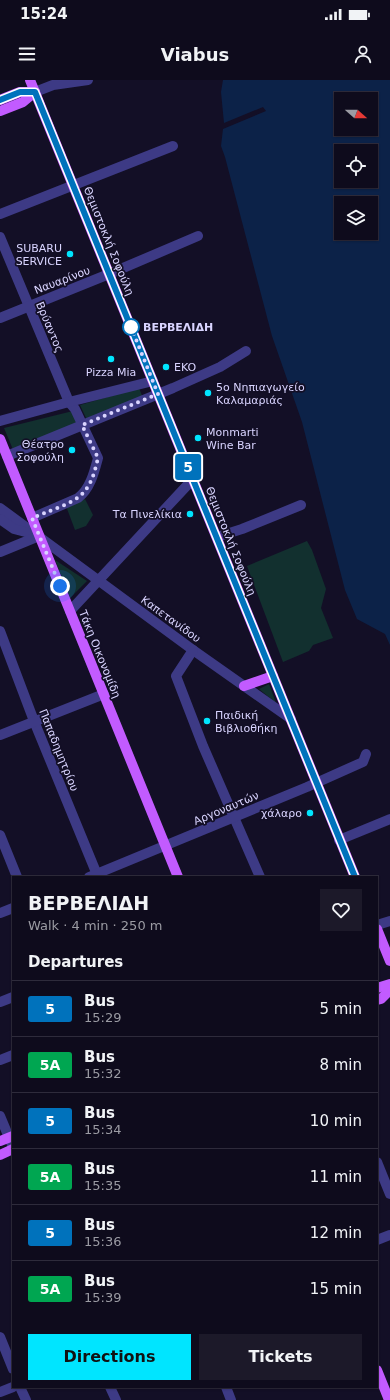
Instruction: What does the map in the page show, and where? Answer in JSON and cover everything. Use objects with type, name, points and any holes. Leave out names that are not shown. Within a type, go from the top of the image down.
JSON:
[{"type":"main road","name":"Θεμιστοκλή Σοφούλη","points":[[30,80],[355,876]]},
{"type":"main road","points":[[0,100],[20,92],[35,92]]},
{"type":"main road","points":[[0,111],[23,102],[35,92]]},
{"type":"main road","name":"Τάκη Οικονομίδη","points":[[0,439],[178,876]]},
{"type":"main road","points":[[244,686],[273,676]]},
{"type":"main road","points":[[378,931],[390,961]]},
{"type":"main road","points":[[378,988],[390,984]]},
{"type":"main road","points":[[378,1000],[390,990]]},
{"type":"main road","points":[[0,1155],[10,1142]]},
{"type":"main road","points":[[378,1372],[389,1400]]},
{"type":"street","points":[[35,92],[53,85],[88,80]]},
{"type":"street","points":[[0,214],[173,146]]},
{"type":"street","name":"Ναυαρίνου","points":[[0,318],[198,236]]},
{"type":"street","name":"Βρύαντος","points":[[0,237],[69,402],[74,409],[98,458],[92,478],[86,490],[78,498],[32,518]]},
{"type":"street","points":[[7,456],[220,367],[246,351]]},
{"type":"street","points":[[0,421],[153,381]]},
{"type":"street","points":[[70,611],[193,479]]},
{"type":"street","points":[[217,537],[242,529],[301,505]]},
{"type":"street","name":"Καπετανίδου","points":[[0,508],[193,650],[291,719]]},
{"type":"street","name":"Καπετανίδου","points":[[0,519],[14,529],[39,536]]},
{"type":"street","points":[[0,552],[39,536]]},
{"type":"street","name":"Παπαδημητρίου","points":[[0,631],[95,876]]},
{"type":"street","points":[[193,650],[176,676],[203,746],[260,876]]},
{"type":"street","points":[[0,735],[104,694]]},
{"type":"street","name":"Αργοναυτών","points":[[95,876],[317,783],[363,762],[366,754]]},
{"type":"street","points":[[340,840],[390,819]]},
{"type":"street","points":[[0,835],[17,876]]},
{"type":"street","points":[[0,913],[12,908]]},
{"type":"street","points":[[378,925],[390,921]]},
{"type":"street","points":[[0,1002],[12,997]]},
{"type":"street","points":[[0,1060],[12,1055]]},
{"type":"street","points":[[0,1116],[10,1142]]},
{"type":"street","points":[[378,1164],[390,1194]]},
{"type":"street","points":[[378,1240],[390,1235]]},
{"type":"street","points":[[0,1337],[12,1367]]},
{"type":"street","points":[[0,1392],[12,1387]]},
{"type":"street","points":[[20,1388],[26,1400]]},
{"type":"street","points":[[110,1388],[116,1400]]},
{"type":"street","points":[[226,1388],[231,1400]]},
{"type":"green space","points":[[139,388],[143,398],[87,420],[80,405]]},
{"type":"green space","points":[[73,411],[78,423],[14,452],[4,428]]},
{"type":"green space","points":[[85,499],[93,515],[86,526],[75,530],[66,506]]},
{"type":"green space","points":[[307,541],[312,550],[326,589],[321,608],[333,638],[313,645],[309,651],[283,662],[247,566]]},
{"type":"green space","points":[[55,560],[87,581],[70,598],[70,597]]},
{"type":"green space","points":[[269,684],[276,703],[259,689]]},
{"type":"water","points":[[223,80],[390,80],[390,645],[385,634],[357,619],[345,590],[302,422],[272,336],[221,146],[223,129],[266,111],[263,107],[224,123],[221,92]]},
{"type":"bus line","name":"5","points":[[0,100],[20,92],[35,92],[355,876]]},
{"type":"place","name":"SUBARU SERVICE","points":[[70,254]]},
{"type":"place","name":"ΒΕΡΒΕΛΙΔΗ","points":[[131,327]]},
{"type":"place","name":"Pizza Mia","points":[[111,359]]},
{"type":"place","name":"EKO","points":[[166,367]]},
{"type":"place","name":"5ο Νηπιαγωγείο Καλαμαριάς","points":[[208,393]]},
{"type":"place","name":"Monmarti Wine Bar","points":[[198,438]]},
{"type":"place","name":"Θέατρο Σοφούλη","points":[[72,450]]},
{"type":"place","name":"Τα Πινελίκια","points":[[190,514]]},
{"type":"place","name":"Παιδική Βιβλιοθήκη","points":[[207,721]]},
{"type":"place","name":"χάλαρο","points":[[310,813]]},
{"type":"route","points":[[60,586],[32,518],[78,498],[86,490],[96,468],[98,458],[82,425],[158,394],[131,327]]}]
